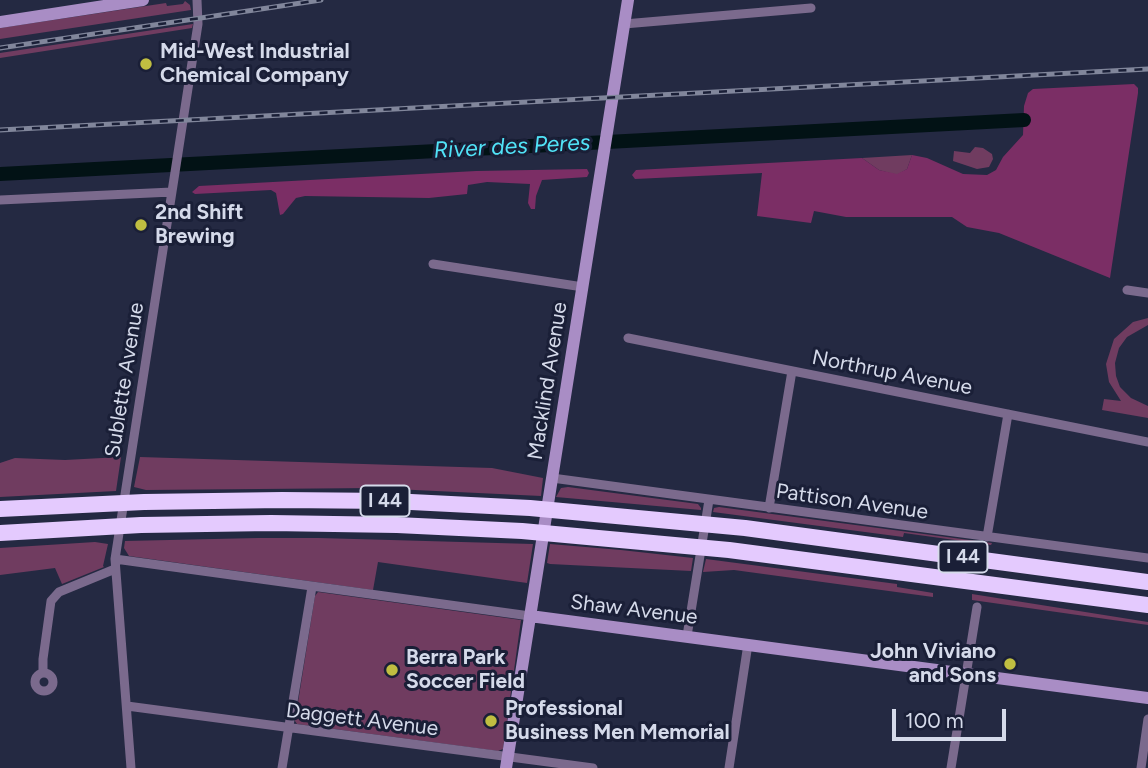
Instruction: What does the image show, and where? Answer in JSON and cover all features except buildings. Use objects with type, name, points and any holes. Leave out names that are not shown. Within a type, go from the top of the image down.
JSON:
[{"type":"highway","name":"I 44","points":[[0,509],[144,502],[364,501],[584,512],[745,528],[1148,582]]},
{"type":"highway","name":"I 44","points":[[0,533],[141,525],[356,524],[563,534],[729,550],[1148,605]]},
{"type":"street","points":[[0,22],[143,0]]},
{"type":"street","name":"Sublette Avenue","points":[[131,768],[115,564],[198,24],[197,0]]},
{"type":"street","name":"Macklind Avenue","points":[[507,762],[628,0]]},
{"type":"street","points":[[624,24],[811,8]]},
{"type":"street","points":[[0,200],[173,188]]},
{"type":"street","points":[[433,264],[583,287]]},
{"type":"street","points":[[1127,290],[1148,293]]},
{"type":"street","name":"Northrup Avenue","points":[[628,338],[1148,442]]},
{"type":"street","points":[[769,508],[792,370]]},
{"type":"street","points":[[987,537],[1008,414]]},
{"type":"street","name":"Pattison Avenue","points":[[552,478],[1148,558]]},
{"type":"street","points":[[687,636],[709,500]]},
{"type":"street","points":[[43,673],[51,600],[59,592],[115,564]]},
{"type":"street","name":"Shaw Avenue","points":[[115,564],[312,587],[1148,698]]},
{"type":"street","points":[[282,768],[312,587]]},
{"type":"street","points":[[951,768],[977,607]]},
{"type":"street","points":[[729,768],[748,644]]},
{"type":"street","name":"Daggett Avenue","points":[[127,706],[507,762],[593,768]]},
{"type":"street","points":[[1141,768],[1148,719]]},
{"type":"shaded area","points":[[185,1],[191,10],[0,39],[0,28],[166,3],[167,6],[183,4]]},
{"type":"shaded area","points":[[193,24],[192,28],[0,58],[0,53]]},
{"type":"shaded area","points":[[1134,84],[1138,93],[1110,278],[999,233],[967,227],[952,217],[846,217],[814,211],[811,223],[757,216],[762,173],[635,179],[632,175],[636,170],[862,158],[879,170],[897,174],[907,169],[912,155],[927,158],[963,174],[987,175],[996,170],[1003,157],[1023,135],[1024,106],[1028,93],[1033,89]]},
{"type":"shaded area","points":[[975,147],[983,148],[992,154],[989,167],[977,169],[953,161],[954,151],[970,153]]},
{"type":"shaded area","points":[[912,155],[907,169],[897,175],[879,170],[862,158]]},
{"type":"shaded area","points":[[587,169],[587,177],[542,180],[535,209],[531,209],[528,203],[530,184],[487,182],[468,185],[467,194],[429,198],[305,196],[296,198],[280,215],[276,193],[271,190],[192,192],[199,186],[476,171]]},
{"type":"shaded area","points":[[1148,318],[1148,325],[1127,337],[1119,348],[1115,363],[1120,387],[1131,398],[1148,406],[1148,418],[1102,410],[1104,399],[1121,401],[1109,382],[1106,364],[1114,339],[1133,322]]},
{"type":"shaded area","points":[[121,457],[116,491],[0,497],[0,463],[15,458],[65,460]]},
{"type":"shaded area","points":[[140,457],[492,468],[543,478],[541,496],[373,488],[146,490],[134,487]]},
{"type":"shaded area","points":[[561,488],[698,504],[701,510],[556,497]]},
{"type":"shaded area","points":[[714,508],[992,543],[991,545],[904,533],[903,537],[713,512]]},
{"type":"shaded area","points":[[258,538],[533,544],[527,583],[378,562],[373,590],[129,556],[124,548],[125,541]]},
{"type":"shaded area","points":[[95,542],[108,544],[104,567],[62,584],[55,568],[0,575],[0,548]]},
{"type":"shaded area","points":[[550,544],[693,558],[691,571],[550,564],[547,563]]},
{"type":"shaded area","points":[[706,559],[897,584],[897,587],[933,593],[933,597],[734,570],[703,572]]},
{"type":"shaded area","points":[[318,592],[521,620],[503,749],[498,751],[297,724],[295,721],[315,596]]},
{"type":"shaded area","points":[[972,594],[1148,622],[1148,625],[972,600]]},
{"type":"waterway","name":"River des Peres","points":[[0,174],[1024,120]]},
{"type":"railway","points":[[0,48],[321,0]]},
{"type":"railway","points":[[0,130],[1148,69]]},
{"type":"place","name":"Mid-West Industrial Chemical Company","points":[[146,64]]},
{"type":"place","name":"2nd Shift Brewing","points":[[141,225]]},
{"type":"place","name":"John Viviano and Sons","points":[[1010,664]]},
{"type":"place","name":"Berra Park Soccer Field","points":[[392,670]]},
{"type":"place","name":"Professional Business Men Memorial","points":[[491,721]]}]
